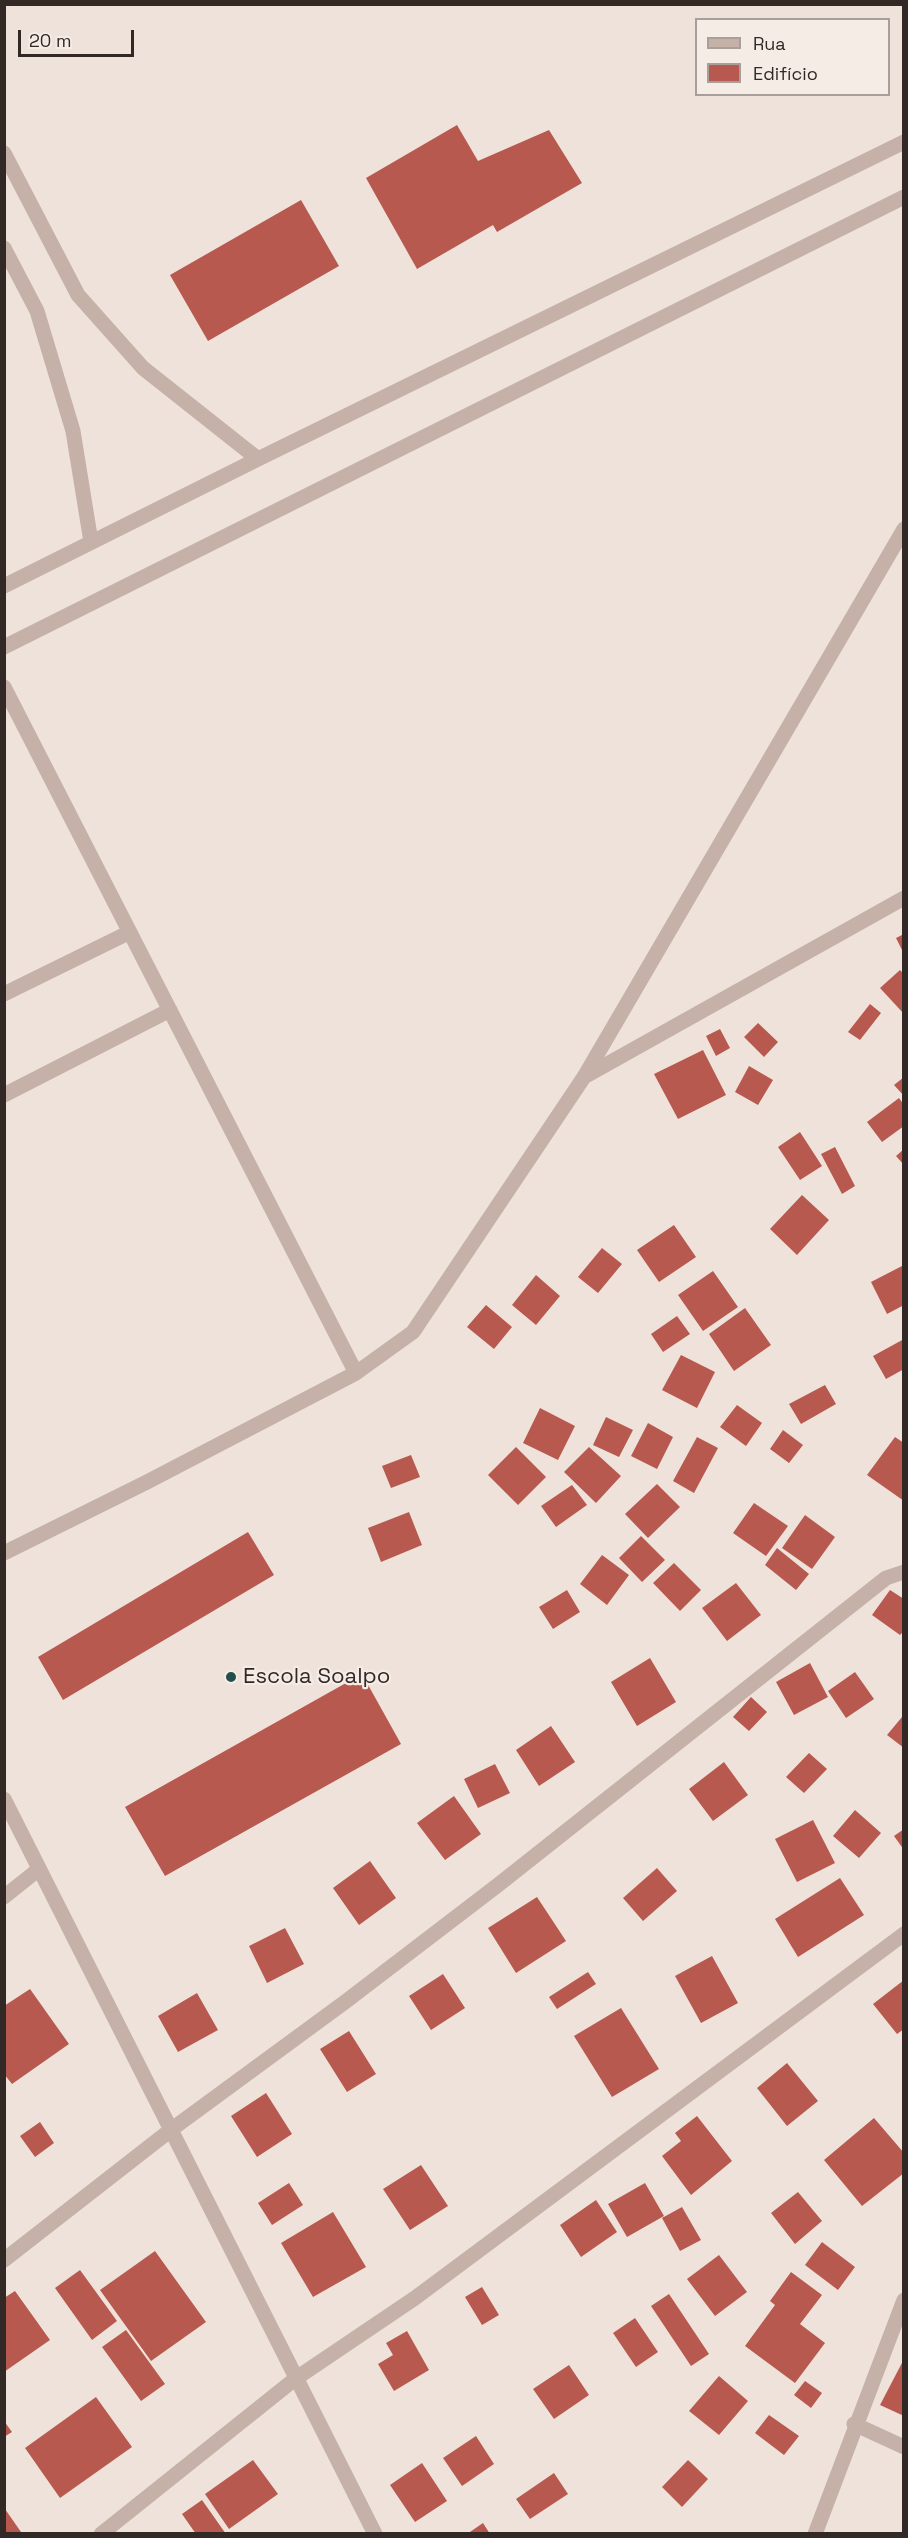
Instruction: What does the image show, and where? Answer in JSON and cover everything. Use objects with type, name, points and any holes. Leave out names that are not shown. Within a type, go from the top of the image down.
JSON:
[{"type":"street","points":[[4,586],[903,142]]},
{"type":"street","points":[[4,153],[78,295],[143,368],[258,459]]},
{"type":"street","points":[[4,647],[903,197]]},
{"type":"street","points":[[4,248],[37,311],[73,431],[91,542]]},
{"type":"street","points":[[4,1553],[147,1482],[356,1373],[413,1332],[584,1077],[903,529]]},
{"type":"street","points":[[4,687],[356,1373]]},
{"type":"street","points":[[584,1077],[903,898]]},
{"type":"street","points":[[4,994],[130,932]]},
{"type":"street","points":[[4,1095],[170,1010]]},
{"type":"street","points":[[4,2260],[172,2129],[345,2002],[498,1885],[886,1578],[903,1572]]},
{"type":"street","points":[[4,1798],[375,2534]]},
{"type":"street","points":[[4,1897],[39,1869]]},
{"type":"street","points":[[101,2534],[296,2379],[416,2298],[903,1934]]},
{"type":"street","points":[[815,2534],[903,2300]]},
{"type":"street","points":[[855,2424],[903,2447]]},
{"type":"building","points":[[457,125],[478,161],[549,130],[582,183],[497,232],[493,225],[417,269],[366,178]]},
{"type":"building","points":[[301,200],[339,266],[208,341],[170,275]]},
{"type":"building","points":[[904,934],[904,954],[896,938]]},
{"type":"building","points":[[900,970],[904,974],[904,1014],[880,988]]},
{"type":"building","points":[[870,1004],[881,1013],[860,1040],[848,1032]]},
{"type":"building","points":[[758,1023],[778,1042],[764,1057],[744,1037]]},
{"type":"building","points":[[720,1029],[730,1048],[716,1056],[706,1036]]},
{"type":"building","points":[[703,1050],[726,1095],[678,1119],[654,1074]]},
{"type":"building","points":[[749,1066],[773,1080],[758,1105],[735,1092]]},
{"type":"building","points":[[904,1077],[904,1096],[894,1085]]},
{"type":"building","points":[[899,1098],[904,1105],[904,1126],[882,1142],[867,1122]]},
{"type":"building","points":[[800,1132],[822,1166],[800,1180],[778,1147]]},
{"type":"building","points":[[835,1147],[855,1186],[842,1194],[821,1154]]},
{"type":"building","points":[[904,1149],[904,1165],[896,1156]]},
{"type":"building","points":[[802,1195],[829,1220],[797,1255],[770,1229]]},
{"type":"building","points":[[674,1225],[696,1257],[659,1282],[637,1250]]},
{"type":"building","points":[[602,1248],[622,1264],[598,1293],[578,1277]]},
{"type":"building","points":[[902,1266],[904,1305],[887,1314],[871,1282]]},
{"type":"building","points":[[713,1271],[738,1307],[703,1331],[678,1295]]},
{"type":"building","points":[[536,1275],[560,1296],[536,1325],[512,1305]]},
{"type":"building","points":[[486,1305],[512,1327],[494,1349],[467,1327]]},
{"type":"building","points":[[745,1308],[771,1345],[734,1371],[709,1334]]},
{"type":"building","points":[[677,1316],[690,1334],[663,1352],[651,1334]]},
{"type":"building","points":[[904,1339],[904,1369],[886,1379],[873,1356]]},
{"type":"building","points":[[681,1355],[715,1372],[697,1408],[662,1390]]},
{"type":"building","points":[[825,1385],[836,1404],[801,1424],[789,1404]]},
{"type":"building","points":[[737,1405],[762,1423],[746,1446],[720,1427]]},
{"type":"building","points":[[540,1408],[575,1426],[558,1460],[523,1443]]},
{"type":"building","points":[[606,1417],[633,1430],[619,1457],[593,1445]]},
{"type":"building","points":[[648,1423],[673,1437],[657,1469],[631,1456]]},
{"type":"building","points":[[783,1430],[803,1445],[789,1463],[770,1449]]},
{"type":"building","points":[[697,1437],[718,1448],[694,1493],[673,1481]]},
{"type":"building","points":[[895,1437],[904,1443],[904,1501],[867,1475]]},
{"type":"building","points":[[516,1447],[546,1477],[518,1505],[488,1475]]},
{"type":"building","points":[[589,1447],[621,1476],[596,1503],[564,1472]]},
{"type":"building","points":[[411,1455],[420,1477],[391,1488],[382,1466]]},
{"type":"building","points":[[657,1484],[680,1507],[648,1538],[625,1514]]},
{"type":"building","points":[[572,1485],[587,1505],[556,1527],[541,1506]]},
{"type":"building","points":[[754,1503],[788,1526],[766,1556],[733,1533]]},
{"type":"building","points":[[409,1512],[422,1545],[381,1562],[368,1528]]},
{"type":"building","points":[[805,1515],[835,1537],[812,1569],[782,1548]]},
{"type":"building","points":[[248,1532],[274,1575],[63,1700],[38,1657]]},
{"type":"building","points":[[641,1536],[665,1560],[642,1582],[619,1558]]},
{"type":"building","points":[[777,1548],[809,1574],[796,1590],[765,1565]]},
{"type":"building","points":[[602,1555],[629,1575],[607,1605],[580,1584]]},
{"type":"building","points":[[674,1563],[701,1590],[680,1611],[653,1583]]},
{"type":"building","points":[[736,1583],[761,1615],[727,1641],[702,1608]]},
{"type":"building","points":[[567,1590],[580,1612],[553,1629],[539,1607]]},
{"type":"building","points":[[890,1590],[904,1599],[904,1631],[900,1635],[872,1615]]},
{"type":"building","points":[[650,1658],[676,1702],[637,1726],[611,1682]]},
{"type":"building","points":[[810,1663],[828,1697],[794,1715],[776,1682]]},
{"type":"building","points":[[855,1672],[874,1699],[846,1718],[828,1691]]},
{"type":"building","points":[[362,1674],[401,1744],[165,1876],[125,1807]]},
{"type":"building","points":[[751,1697],[767,1712],[749,1731],[733,1717]]},
{"type":"building","points":[[902,1717],[904,1718],[904,1748],[887,1735]]},
{"type":"building","points":[[551,1726],[575,1762],[539,1786],[516,1750]]},
{"type":"building","points":[[809,1753],[827,1769],[804,1793],[786,1777]]},
{"type":"building","points":[[724,1762],[748,1795],[713,1821],[689,1789]]},
{"type":"building","points":[[495,1764],[510,1793],[478,1808],[464,1779]]},
{"type":"building","points":[[454,1796],[481,1834],[445,1860],[417,1823]]},
{"type":"building","points":[[855,1810],[881,1833],[859,1858],[833,1836]]},
{"type":"building","points":[[813,1820],[835,1863],[797,1882],[775,1839]]},
{"type":"building","points":[[904,1829],[904,1850],[894,1836]]},
{"type":"building","points":[[370,1861],[396,1898],[359,1925],[333,1888]]},
{"type":"building","points":[[657,1868],[677,1891],[643,1921],[623,1898]]},
{"type":"building","points":[[840,1878],[864,1915],[798,1957],[775,1919]]},
{"type":"building","points":[[537,1897],[566,1941],[516,1973],[488,1928]]},
{"type":"building","points":[[285,1928],[304,1964],[267,1983],[249,1946]]},
{"type":"building","points":[[712,1956],[738,2003],[701,2023],[675,1976]]},
{"type":"building","points":[[588,1972],[596,1984],[557,2009],[549,1997]]},
{"type":"building","points":[[443,1974],[465,2008],[431,2030],[409,1996]]},
{"type":"building","points":[[904,1980],[904,2029],[897,2034],[873,2004]]},
{"type":"building","points":[[30,1989],[69,2044],[12,2084],[4,2074],[4,2006]]},
{"type":"building","points":[[197,1993],[218,2030],[178,2052],[158,2016]]},
{"type":"building","points":[[621,2008],[659,2069],[612,2097],[574,2036]]},
{"type":"building","points":[[349,2031],[376,2074],[347,2092],[320,2049]]},
{"type":"building","points":[[787,2063],[818,2101],[787,2126],[757,2088]]},
{"type":"building","points":[[266,2093],[292,2134],[257,2157],[231,2116]]},
{"type":"building","points":[[697,2116],[732,2161],[691,2195],[662,2156],[681,2141],[675,2133]]},
{"type":"building","points":[[874,2118],[904,2153],[904,2173],[862,2206],[824,2160]]},
{"type":"building","points":[[40,2122],[54,2143],[35,2157],[20,2136]]},
{"type":"building","points":[[421,2165],[448,2206],[410,2230],[383,2189]]},
{"type":"building","points":[[289,2183],[303,2205],[272,2225],[258,2203]]},
{"type":"building","points":[[645,2183],[664,2216],[627,2237],[608,2204]]},
{"type":"building","points":[[798,2192],[822,2221],[795,2244],[771,2213]]},
{"type":"building","points":[[596,2200],[617,2232],[581,2257],[560,2225]]},
{"type":"building","points":[[682,2207],[701,2240],[680,2251],[662,2218]]},
{"type":"building","points":[[333,2212],[366,2267],[313,2297],[281,2243]]},
{"type":"building","points":[[822,2242],[855,2267],[838,2290],[805,2265]]},
{"type":"building","points":[[155,2251],[206,2322],[151,2361],[100,2290]]},
{"type":"building","points":[[719,2255],[747,2292],[715,2316],[687,2279]]},
{"type":"building","points":[[80,2270],[117,2321],[92,2340],[55,2288]]},
{"type":"building","points":[[791,2272],[822,2295],[800,2324],[825,2343],[795,2383],[745,2346],[775,2305],[770,2301]]},
{"type":"building","points":[[482,2287],[499,2315],[482,2325],[465,2297]]},
{"type":"building","points":[[15,2291],[50,2340],[4,2372],[4,2298]]},
{"type":"building","points":[[669,2294],[709,2354],[691,2366],[651,2306]]},
{"type":"building","points":[[635,2318],[658,2352],[636,2367],[613,2333]]},
{"type":"building","points":[[126,2330],[165,2384],[141,2401],[102,2347]]},
{"type":"building","points":[[407,2331],[429,2370],[394,2391],[378,2364],[393,2355],[386,2343]]},
{"type":"building","points":[[904,2359],[904,2416],[880,2405]]},
{"type":"building","points":[[569,2365],[589,2395],[554,2419],[533,2389]]},
{"type":"building","points":[[719,2376],[748,2401],[719,2435],[689,2411]]},
{"type":"building","points":[[805,2381],[822,2393],[811,2408],[794,2395]]},
{"type":"building","points":[[96,2397],[132,2447],[60,2498],[25,2448]]},
{"type":"building","points":[[769,2415],[799,2436],[784,2455],[755,2433]]},
{"type":"building","points":[[4,2421],[12,2432],[4,2437]]},
{"type":"building","points":[[476,2436],[494,2464],[462,2486],[443,2458]]},
{"type":"building","points":[[253,2460],[278,2494],[229,2529],[205,2494]]},
{"type":"building","points":[[688,2460],[708,2479],[682,2507],[662,2487]]},
{"type":"building","points":[[422,2463],[447,2501],[415,2522],[390,2485]]},
{"type":"building","points":[[554,2473],[568,2494],[530,2519],[516,2499]]},
{"type":"building","points":[[202,2500],[226,2534],[196,2534],[182,2514]]},
{"type":"building","points":[[5,2509],[21,2532],[18,2534],[5,2534]]},
{"type":"building","points":[[483,2523],[490,2534],[467,2534]]},
{"type":"place","name":"Escola Soalpo","points":[[231,1677]]}]
